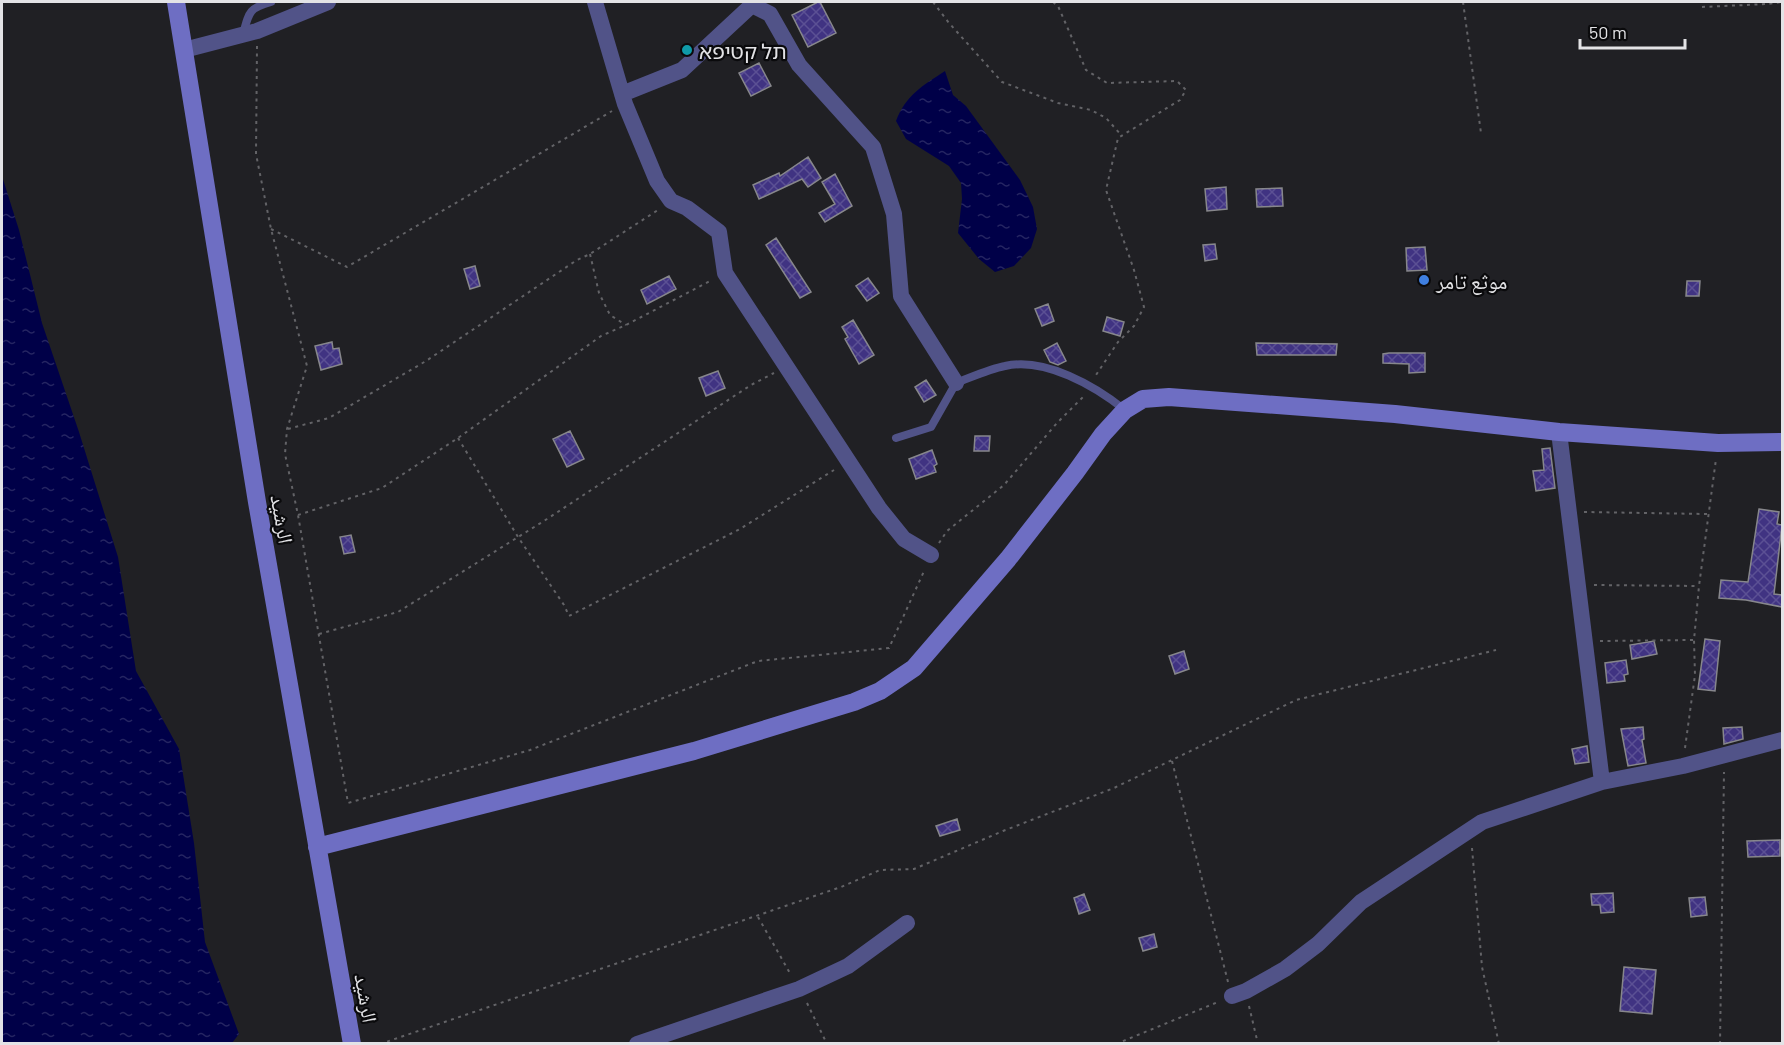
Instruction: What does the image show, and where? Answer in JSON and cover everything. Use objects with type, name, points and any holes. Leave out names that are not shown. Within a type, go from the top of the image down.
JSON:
[{"type":"street","name":"الرشيد","points":[[176,2],[257,502],[352,1044]]},
{"type":"street","points":[[184,50],[249,33],[328,2]]},
{"type":"street","points":[[595,2],[624,99],[657,181],[671,201],[687,208],[719,232],[725,273],[879,508],[904,539],[931,555]]},
{"type":"street","points":[[624,99],[682,70],[752,5],[770,14],[799,65],[873,147],[894,214],[901,296],[956,383]]},
{"type":"street","points":[[317,847],[694,751],[854,702],[880,691],[914,668],[942,638],[1014,550],[1103,434],[1125,410],[1143,399],[1169,397],[1395,414],[1559,432],[1718,443],[1782,442]]},
{"type":"street","points":[[1559,432],[1602,782]]},
{"type":"street","points":[[1239,993],[1286,969],[1318,944],[1361,902],[1482,822],[1602,782],[1683,766],[1782,740]]},
{"type":"street","points":[[637,1044],[799,989],[848,966],[908,923]]},
{"type":"lane","points":[[249,33],[248,16],[255,7],[271,2]]},
{"type":"lane","points":[[896,438],[931,428],[956,383],[1006,366],[1038,365],[1090,385],[1125,410]]},
{"type":"path","points":[[933,2],[1002,82],[1058,103],[1090,110],[1106,118],[1122,136]]},
{"type":"path","points":[[249,33],[256,154],[271,229],[307,366],[287,429],[285,454],[298,515],[348,803],[530,750],[758,661],[889,648],[931,555],[947,531],[1004,485],[1057,423],[1083,397],[1118,342],[1134,326],[1144,307],[1134,270],[1106,190],[1118,138],[1180,99],[1186,90],[1177,81],[1107,83],[1086,69],[1058,6],[1053,2]]},
{"type":"path","points":[[1463,2],[1480,133]]},
{"type":"path","points":[[1702,7],[1782,2]]},
{"type":"path","points":[[271,229],[347,267],[624,99]]},
{"type":"path","points":[[287,429],[329,418],[426,361],[576,260],[590,254],[671,201]]},
{"type":"path","points":[[590,254],[598,293],[610,315],[626,325]]},
{"type":"path","points":[[298,515],[382,488],[458,438],[601,336],[725,273]]},
{"type":"path","points":[[318,634],[398,612],[752,385],[787,365]]},
{"type":"path","points":[[458,438],[569,616],[740,529],[849,461]]},
{"type":"path","points":[[1683,766],[1695,675],[1694,640],[1699,586],[1718,443]]},
{"type":"path","points":[[1569,512],[1708,514]]},
{"type":"path","points":[[1579,585],[1699,586]]},
{"type":"path","points":[[1585,641],[1694,640]]},
{"type":"path","points":[[380,1044],[841,887],[880,870],[914,869],[1003,831],[1114,788],[1296,700],[1496,650]]},
{"type":"path","points":[[1720,1044],[1724,754]]},
{"type":"path","points":[[1172,761],[1239,993],[1258,1044]]},
{"type":"path","points":[[1470,830],[1482,967],[1499,1044]]},
{"type":"path","points":[[1116,1044],[1239,993]]},
{"type":"water","points":[[945,71],[953,95],[966,106],[1020,180],[1033,207],[1037,229],[1031,248],[1014,266],[995,272],[979,259],[958,233],[962,199],[961,183],[949,166],[906,139],[896,121],[910,98]]},
{"type":"water","points":[[2,176],[19,230],[42,323],[118,557],[136,671],[179,749],[194,843],[205,942],[239,1034],[232,1043],[2,1043]]},
{"type":"building","points":[[818,2],[836,33],[808,47],[792,15]]},
{"type":"building","points":[[759,63],[771,86],[751,96],[739,73]]},
{"type":"building","points":[[808,157],[821,178],[808,187],[802,179],[759,199],[753,185],[779,173],[780,176]]},
{"type":"building","points":[[835,174],[852,206],[825,222],[819,213],[835,204],[822,182]]},
{"type":"building","points":[[1226,187],[1227,209],[1207,211],[1205,189]]},
{"type":"building","points":[[1282,188],[1283,206],[1257,207],[1256,189]]},
{"type":"building","points":[[776,238],[811,292],[800,298],[766,245]]},
{"type":"building","points":[[1215,244],[1217,259],[1205,261],[1203,245]]},
{"type":"building","points":[[1425,247],[1427,270],[1407,271],[1406,248]]},
{"type":"building","points":[[475,266],[480,286],[470,289],[464,269]]},
{"type":"building","points":[[669,276],[676,289],[647,304],[641,290]]},
{"type":"building","points":[[868,278],[879,293],[867,301],[856,286]]},
{"type":"building","points":[[1687,281],[1700,281],[1699,296],[1686,296]]},
{"type":"building","points":[[1048,304],[1054,321],[1042,326],[1035,309]]},
{"type":"building","points":[[1107,317],[1124,322],[1120,336],[1103,331]]},
{"type":"building","points":[[853,320],[874,355],[859,364],[845,339],[848,337],[842,327]]},
{"type":"building","points":[[332,342],[333,349],[339,348],[342,364],[321,370],[315,346]]},
{"type":"building","points":[[1057,343],[1066,361],[1058,365],[1050,362],[1044,350]]},
{"type":"building","points":[[1256,343],[1337,344],[1336,355],[1257,355]]},
{"type":"building","points":[[1425,353],[1425,372],[1409,373],[1409,364],[1383,363],[1383,354]]},
{"type":"building","points":[[718,371],[725,388],[706,396],[699,378]]},
{"type":"building","points":[[926,380],[936,395],[924,402],[915,387]]},
{"type":"building","points":[[570,431],[584,459],[567,467],[553,439]]},
{"type":"building","points":[[975,436],[990,436],[989,451],[974,451]]},
{"type":"building","points":[[1550,448],[1555,488],[1536,491],[1533,471],[1544,470],[1542,449]]},
{"type":"building","points":[[932,450],[937,464],[934,466],[936,472],[916,479],[909,459]]},
{"type":"building","points":[[1759,509],[1779,512],[1777,524],[1782,525],[1774,594],[1782,595],[1782,607],[1746,600],[1719,598],[1721,580],[1748,582]]},
{"type":"building","points":[[351,535],[355,552],[344,554],[340,537]]},
{"type":"building","points":[[1705,639],[1720,641],[1715,691],[1698,689]]},
{"type":"building","points":[[1654,641],[1657,654],[1632,659],[1630,645]]},
{"type":"building","points":[[1184,651],[1189,669],[1175,674],[1169,656]]},
{"type":"building","points":[[1626,660],[1628,674],[1624,675],[1625,681],[1607,683],[1605,663]]},
{"type":"building","points":[[1643,727],[1644,739],[1642,740],[1646,763],[1628,766],[1621,729]]},
{"type":"building","points":[[1742,727],[1743,739],[1724,744],[1723,728]]},
{"type":"building","points":[[1587,746],[1589,762],[1575,764],[1572,749]]},
{"type":"building","points":[[957,819],[960,830],[940,836],[936,826]]},
{"type":"building","points":[[1780,840],[1780,856],[1748,857],[1747,841]]},
{"type":"building","points":[[1613,893],[1614,912],[1601,913],[1600,905],[1592,905],[1591,894]]},
{"type":"building","points":[[1084,894],[1090,910],[1079,914],[1074,898]]},
{"type":"building","points":[[1705,897],[1707,915],[1691,917],[1689,898]]},
{"type":"building","points":[[1154,934],[1157,947],[1143,951],[1139,938]]},
{"type":"building","points":[[1624,967],[1656,970],[1652,1014],[1620,1011]]},
{"type":"place","name":"תל קטיפא","points":[[687,50]]},
{"type":"place","name":"موثع تامر","points":[[1424,280]]}]
